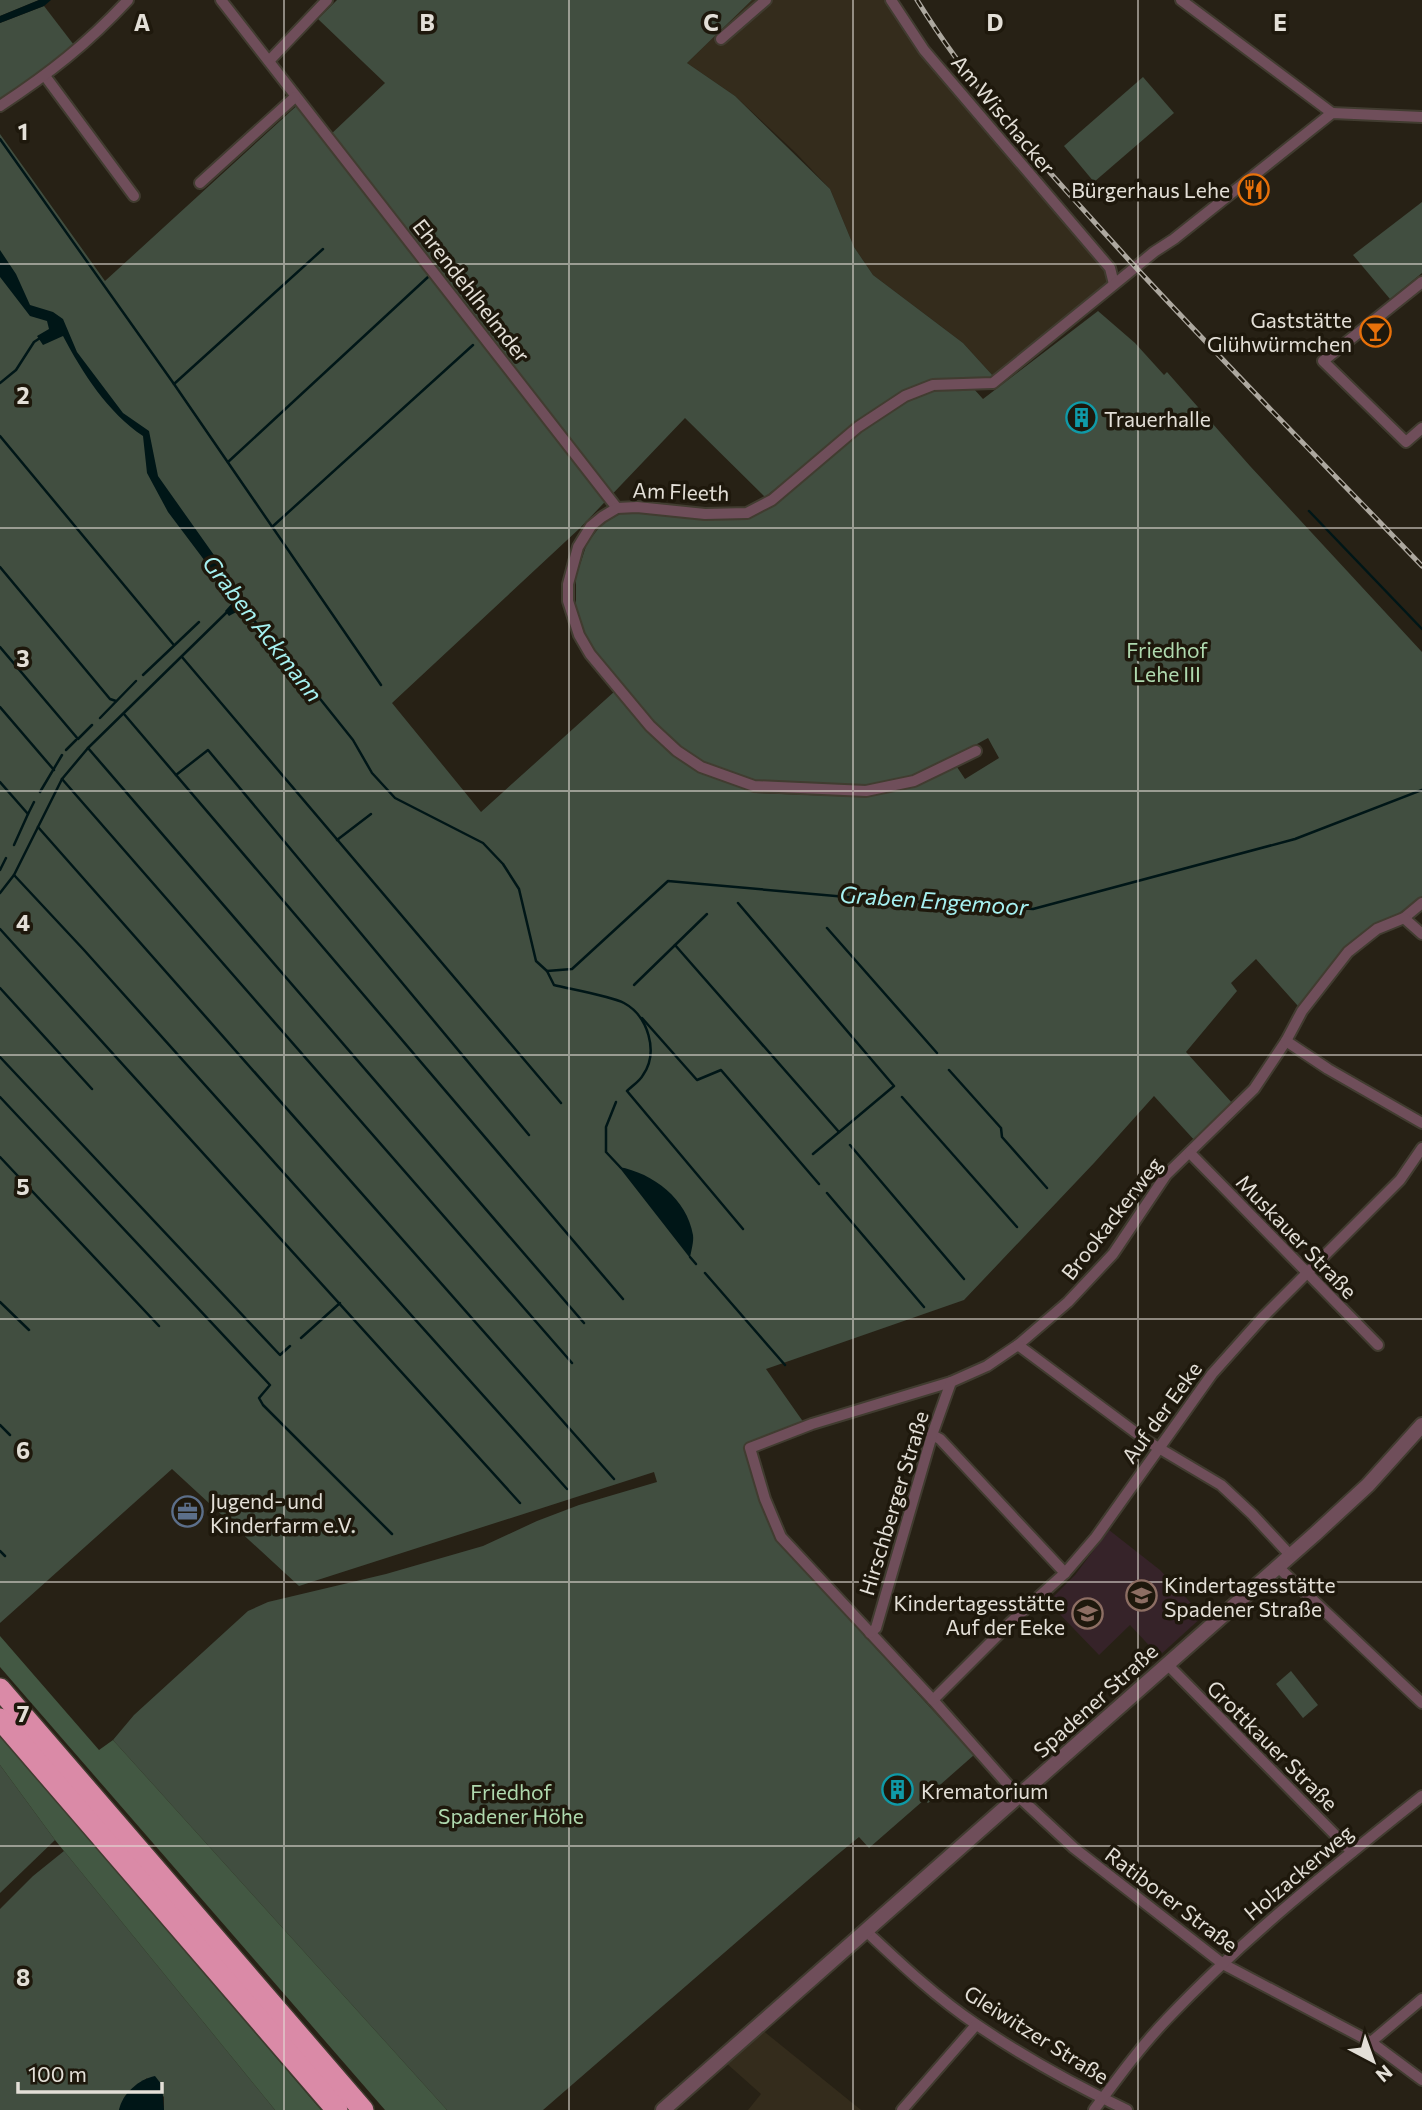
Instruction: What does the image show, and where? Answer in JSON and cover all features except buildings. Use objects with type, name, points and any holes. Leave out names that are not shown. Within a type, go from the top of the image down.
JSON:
[{"type":"highway","points":[[0,1689],[363,2110]]},
{"type":"highway","points":[[0,1719],[337,2110]]},
{"type":"street","points":[[0,106],[78,51],[128,0]]},
{"type":"street","name":"Ehrendehlhelmder","points":[[221,0],[617,508]]},
{"type":"street","points":[[269,61],[327,0]]},
{"type":"street","points":[[721,39],[766,0]]},
{"type":"street","name":"Am Wischacker","points":[[891,0],[924,50],[1110,268],[1114,284]]},
{"type":"street","points":[[1181,0],[1332,113],[1422,117]]},
{"type":"street","points":[[46,76],[134,196]]},
{"type":"street","points":[[200,183],[295,97]]},
{"type":"street","name":"Am Fleeth","points":[[976,751],[914,781],[866,791],[754,786],[701,767],[677,751],[650,726],[590,654],[579,635],[571,613],[568,584],[578,547],[591,526],[617,508],[705,514],[747,513],[772,500],[858,427],[905,396],[933,385],[993,383],[1332,113]]},
{"type":"street","points":[[1422,282],[1323,361],[1406,442],[1422,428]]},
{"type":"street","name":"Brookackerweg","points":[[750,1448],[812,1424],[951,1382],[987,1366],[1018,1345],[1068,1302],[1113,1254],[1166,1175],[1255,1090],[1304,1007],[1348,952],[1377,929],[1404,918],[1422,904]]},
{"type":"street","points":[[1404,918],[1422,934]]},
{"type":"street","points":[[1286,1041],[1328,1069],[1422,1123]]},
{"type":"street","name":"Auf der Eeke","points":[[933,1700],[1010,1623],[1065,1573],[1096,1537],[1212,1374],[1262,1318],[1400,1180],[1422,1148]]},
{"type":"street","name":"Muskauer Straße","points":[[1190,1153],[1378,1345]]},
{"type":"street","points":[[1018,1345],[1147,1441],[1221,1485],[1290,1556]]},
{"type":"street","name":"Hirschberger Straße","points":[[870,1633],[876,1628],[932,1435],[951,1382]]},
{"type":"street","name":"Spadener Straße","points":[[663,2110],[1278,1567],[1368,1485],[1422,1425]]},
{"type":"street","points":[[932,1435],[940,1439],[1065,1573]]},
{"type":"street","name":"Ratiborer Straße","points":[[750,1448],[765,1499],[781,1537],[1018,1796],[1083,1855],[1223,1964],[1371,2042],[1422,2080]]},
{"type":"street","points":[[1278,1567],[1422,1703]]},
{"type":"street","name":"Grottkauer Straße","points":[[1167,1664],[1352,1852]]},
{"type":"street","name":"Holzackerweg","points":[[1094,2110],[1166,2019],[1223,1964],[1264,1925],[1422,1796]]},
{"type":"street","name":"Gleiwitzer Straße","points":[[866,1931],[916,1977],[976,2025],[1102,2098],[1128,2110]]},
{"type":"street","points":[[1371,2042],[1422,1999]]},
{"type":"street","points":[[902,2110],[976,2025]]},
{"type":"shaded area","points":[[39,0],[51,0],[44,6],[0,23],[0,16]]},
{"type":"shaded area","points":[[752,0],[892,0],[922,47],[1119,273],[994,377],[963,343],[873,275],[854,247],[830,189],[735,96],[687,63]]},
{"type":"shaded area","points":[[0,250],[16,274],[30,305],[53,312],[63,319],[77,352],[123,413],[149,431],[158,476],[243,596],[242,606],[236,612],[229,616],[225,611],[233,602],[229,593],[168,512],[147,473],[143,436],[107,404],[63,336],[43,345],[37,336],[49,329],[47,321],[30,316],[0,277]]},
{"type":"shaded area","points":[[619,1167],[644,1175],[676,1199],[684,1210],[693,1235],[690,1258]]},
{"type":"shaded area","name":"Kindertagesstätte Spadener Straße","points":[[1109,1530],[1160,1570],[1203,1616],[1159,1656],[1130,1625],[1099,1655],[1048,1602],[1075,1575]]},
{"type":"shaded area","points":[[761,2029],[861,2110],[748,2110],[761,2094],[725,2062]]},
{"type":"shaded area","points":[[155,2076],[162,2085],[164,2110],[119,2110],[132,2088]]},
{"type":"green space","points":[[0,0],[39,0],[0,16]]},
{"type":"green space","points":[[337,0],[752,0],[687,63],[735,96],[830,189],[854,247],[873,275],[963,343],[994,377],[932,382],[857,423],[765,497],[685,418],[580,528],[392,703],[481,812],[615,691],[646,731],[697,769],[756,793],[861,797],[916,785],[957,767],[965,779],[999,758],[988,738],[913,779],[866,787],[796,785],[750,780],[705,764],[657,729],[592,651],[576,612],[576,577],[587,543],[602,524],[620,514],[635,511],[749,517],[860,430],[906,400],[929,391],[954,387],[973,388],[983,399],[1098,311],[1135,343],[1164,375],[1167,372],[1422,652],[1422,896],[1411,907],[1378,923],[1351,944],[1298,1006],[1256,959],[1231,983],[1237,991],[1186,1052],[1233,1104],[1196,1142],[1154,1096],[964,1300],[766,1369],[804,1423],[744,1445],[777,1541],[974,1755],[932,1792],[936,1797],[928,1803],[924,1800],[869,1848],[859,1837],[837,1855],[543,2110],[447,2110],[113,1740],[134,1715],[248,1611],[268,1602],[386,1574],[483,1546],[579,1505],[657,1482],[654,1472],[299,1586],[172,1469],[0,1623],[0,134],[105,281],[303,100],[329,136],[385,83],[318,19]]},
{"type":"green space","points":[[44,6],[77,49],[0,103],[0,23]]},
{"type":"green space","points":[[1143,77],[1174,113],[1094,182],[1064,146]]},
{"type":"green space","points":[[1422,202],[1422,273],[1390,299],[1353,255]]},
{"type":"green space","points":[[0,1636],[99,1750],[113,1740],[447,2110],[385,2110],[0,1667]]},
{"type":"green space","points":[[1291,1671],[1318,1705],[1303,1718],[1276,1684]]},
{"type":"green space","points":[[0,1735],[321,2110],[275,2110],[55,1840],[0,1765]]},
{"type":"green space","points":[[0,1765],[55,1840],[0,1893]]},
{"type":"green space","points":[[64,1851],[275,2110],[164,2110],[164,2097],[147,2078],[125,2096],[119,2110],[0,2110],[0,1909],[33,1876]]},
{"type":"waterway","points":[[0,139],[174,384],[381,685]]},
{"type":"waterway","points":[[174,384],[323,249]]},
{"type":"waterway","points":[[228,462],[428,277]]},
{"type":"waterway","points":[[0,383],[16,370],[34,342],[40,338]]},
{"type":"waterway","points":[[272,527],[473,345]]},
{"type":"waterway","points":[[0,436],[173,644]]},
{"type":"waterway","points":[[1309,511],[1422,629]]},
{"type":"waterway","points":[[0,567],[110,699],[116,701]]},
{"type":"waterway","name":"Graben Ackmann","points":[[241,605],[353,740],[372,773],[395,798],[483,843],[503,864],[519,889],[536,961],[547,971],[554,985],[618,1000],[639,1016],[649,1035],[650,1056],[642,1077],[627,1091],[743,1229]]},
{"type":"waterway","points":[[0,893],[14,875],[62,779],[88,748],[228,611]]},
{"type":"waterway","points":[[143,675],[199,622]]},
{"type":"waterway","points":[[0,647],[78,739],[92,725]]},
{"type":"waterway","points":[[182,657],[561,1103]]},
{"type":"waterway","points":[[100,718],[136,681]]},
{"type":"waterway","points":[[0,707],[54,770]]},
{"type":"waterway","points":[[124,714],[623,1299]]},
{"type":"waterway","points":[[66,750],[76,740]]},
{"type":"waterway","points":[[88,748],[584,1323]]},
{"type":"waterway","points":[[176,775],[208,750],[529,1135]]},
{"type":"waterway","points":[[40,792],[62,755]]},
{"type":"waterway","points":[[62,779],[572,1363]]},
{"type":"waterway","points":[[0,782],[28,814],[34,802]]},
{"type":"waterway","name":"Graben Engemoor","points":[[547,971],[572,969],[668,881],[858,898],[1033,909],[1295,839],[1422,790]]},
{"type":"waterway","points":[[14,845],[28,814]]},
{"type":"waterway","points":[[337,840],[371,814]]},
{"type":"waterway","points":[[38,827],[614,1479]]},
{"type":"waterway","points":[[0,870],[6,858]]},
{"type":"waterway","points":[[14,875],[567,1489]]},
{"type":"waterway","points":[[738,903],[894,1086],[813,1154]]},
{"type":"waterway","points":[[634,985],[707,914]]},
{"type":"waterway","points":[[827,928],[937,1053]]},
{"type":"waterway","points":[[0,929],[520,1503]]},
{"type":"waterway","points":[[675,945],[839,1132]]},
{"type":"waterway","points":[[0,988],[92,1089]]},
{"type":"waterway","points":[[642,1018],[697,1080],[721,1070],[819,1184]]},
{"type":"waterway","points":[[0,1057],[280,1355],[290,1346]]},
{"type":"waterway","points":[[949,1070],[1001,1128],[1002,1137],[1047,1188]]},
{"type":"waterway","points":[[0,1097],[270,1385],[259,1398],[263,1405],[392,1534]]},
{"type":"waterway","points":[[902,1097],[1017,1227]]},
{"type":"waterway","points":[[616,1102],[606,1127],[606,1152],[621,1168]]},
{"type":"waterway","points":[[850,1145],[964,1279]]},
{"type":"waterway","points":[[0,1157],[159,1326]]},
{"type":"waterway","points":[[827,1193],[924,1307]]},
{"type":"waterway","points":[[690,1257],[696,1264]]},
{"type":"waterway","points":[[705,1273],[785,1365]]},
{"type":"waterway","points":[[0,1302],[29,1330]]},
{"type":"waterway","points":[[301,1338],[340,1303]]},
{"type":"waterway","points":[[0,1425],[10,1435]]},
{"type":"waterway","points":[[0,1551],[5,1556]]},
{"type":"railway","points":[[917,0],[964,69],[1044,166],[1128,259],[1422,566]]},
{"type":"place","name":"Bürgerhaus Lehe","points":[[1253,189]]},
{"type":"place","name":"Gaststätte Glühwürmchen","points":[[1375,331]]},
{"type":"place","name":"Trauerhalle","points":[[1081,418]]},
{"type":"place","name":"Jugend- und Kinderfarm e.V.","points":[[187,1512]]},
{"type":"place","name":"Kindertagesstätte Spadener Straße","points":[[1141,1596]]},
{"type":"place","name":"Kindertagesstätte Auf der Eeke","points":[[1088,1614]]},
{"type":"place","name":"Krematorium","points":[[898,1790]]},
{"type":"park label","name":"Friedhof Lehe III","points":[[1167,661]]},
{"type":"park label","name":"Friedhof Spadener Höhe","points":[[511,1803]]}]
